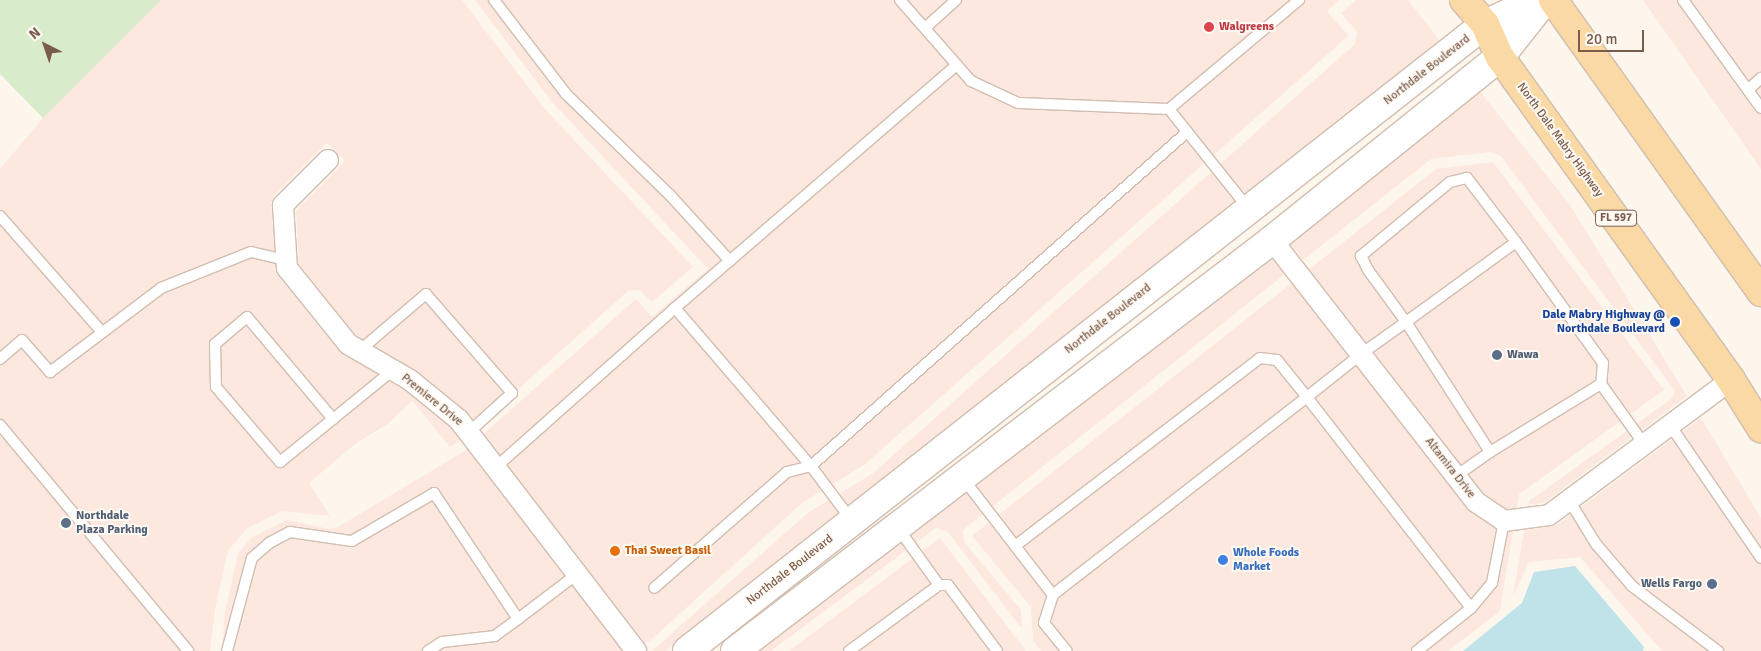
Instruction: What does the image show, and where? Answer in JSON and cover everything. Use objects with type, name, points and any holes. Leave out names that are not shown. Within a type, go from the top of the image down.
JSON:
[{"type":"main road","name":"North Dale Mabry Highway","points":[[1464,0],[1485,24],[1500,57],[1731,380],[1761,428]]},
{"type":"main road","points":[[1553,0],[1761,292]]},
{"type":"street","name":"Northdale Boulevard","points":[[687,651],[1485,24],[1537,0]]},
{"type":"street","points":[[735,651],[1272,240],[1500,57],[1545,0]]},
{"type":"street","points":[[1272,240],[1295,197],[1370,114]]},
{"type":"street","name":"Premiere Drive","points":[[328,160],[283,205],[287,268],[348,344],[393,370],[459,420],[636,651]]},
{"type":"street","points":[[1129,349],[1178,293],[1239,236],[1249,220],[1248,209]]},
{"type":"street","name":"Altamira Drive","points":[[1272,240],[1476,502],[1504,521]]},
{"type":"street","points":[[1504,521],[1549,515],[1731,380]]},
{"type":"street","points":[[942,450],[962,477]]},
{"type":"lane","points":[[494,0],[566,94],[670,195],[730,261]]},
{"type":"lane","points":[[900,0],[971,81],[1018,104],[1169,109],[1298,0]]},
{"type":"lane","points":[[924,28],[956,0]]},
{"type":"lane","points":[[1683,0],[1761,108]]},
{"type":"lane","points":[[496,467],[675,308],[957,65]]},
{"type":"lane","points":[[1748,90],[1761,78]]},
{"type":"lane","points":[[1169,109],[1248,209]]},
{"type":"lane","points":[[654,588],[787,472],[811,466],[1187,132]]},
{"type":"lane","points":[[1490,452],[1361,256],[1450,182],[1467,178],[1604,363],[1601,384],[1644,444]]},
{"type":"lane","points":[[0,216],[102,332]]},
{"type":"lane","points":[[1067,651],[1044,623],[1053,595],[1362,354],[1516,242]]},
{"type":"lane","points":[[0,359],[22,340],[50,372],[161,288],[206,268],[251,252],[287,260]]},
{"type":"lane","points":[[360,351],[426,294],[512,394],[469,432]]},
{"type":"lane","points":[[675,308],[811,466],[852,521]]},
{"type":"lane","points":[[332,419],[247,318],[215,344],[216,387],[280,462],[393,370]]},
{"type":"lane","points":[[1016,546],[1260,358],[1277,360],[1308,397],[1471,608]]},
{"type":"lane","points":[[1456,476],[1490,452],[1601,384]]},
{"type":"lane","points":[[1670,425],[1761,558]]},
{"type":"lane","points":[[2,432],[188,651]]},
{"type":"lane","points":[[962,477],[1053,595]]},
{"type":"lane","points":[[228,651],[252,558],[269,543],[290,532],[352,541],[434,493],[518,619]]},
{"type":"lane","points":[[1569,500],[1596,544],[1632,586],[1718,651]]},
{"type":"lane","points":[[1417,651],[1471,608],[1492,583],[1504,521]]},
{"type":"lane","points":[[897,527],[939,585]]},
{"type":"lane","points":[[428,651],[442,642],[495,636],[578,574]]},
{"type":"lane","points":[[849,651],[939,585],[948,585],[997,651]]},
{"type":"shaded area","points":[[161,0],[462,0],[544,108],[693,267],[652,302],[640,290],[628,291],[478,425],[468,413],[416,371],[355,335],[299,264],[296,211],[345,161],[327,143],[274,196],[271,204],[278,275],[339,351],[404,390],[451,428],[461,440],[450,447],[412,401],[389,423],[355,444],[309,483],[330,516],[282,511],[246,529],[228,551],[215,609],[210,651],[0,651],[0,169],[43,118]]},
{"type":"shaded area","points":[[475,0],[1339,0],[1327,11],[1348,36],[864,465],[802,503],[651,640],[629,651],[222,651],[225,612],[238,554],[251,538],[287,520],[329,529],[338,527],[463,452],[636,299],[652,317],[708,269],[552,102]]},
{"type":"shaded area","points":[[1356,0],[1408,0],[1441,42],[1243,197],[1235,197],[1236,202],[666,651],[652,651],[809,512],[872,474],[1355,44],[1357,32],[1341,13]]},
{"type":"shaded area","points":[[1643,0],[1761,0],[1761,169]]},
{"type":"shaded area","points":[[1479,90],[1570,205],[1687,396],[1544,503],[1528,505],[1529,501],[1671,399],[1675,391],[1501,156],[1490,152],[1431,159],[1303,260],[1289,243]]},
{"type":"shaded area","points":[[1493,162],[1664,390],[1519,494],[1500,611],[1448,651],[1041,651],[1033,641],[1031,607],[972,536],[1436,169]]},
{"type":"shaded area","points":[[1271,257],[1285,274],[963,530],[964,542],[1021,610],[1022,629],[948,532],[936,528],[771,651],[757,651]]},
{"type":"shaded area","points":[[1701,418],[1761,518],[1761,651],[1662,651],[1580,557],[1529,562],[1513,596],[1524,531],[1557,525]]},
{"type":"shaded area","points":[[940,538],[1026,651],[789,651]]},
{"type":"green space","points":[[0,0],[161,0],[43,118],[0,74]]},
{"type":"water","points":[[1575,566],[1644,647],[1643,651],[1463,651],[1522,603],[1534,572]]},
{"type":"place","name":"Walgreens","points":[[1209,27]]},
{"type":"place","name":"Dale Mabry Highway @ Northdale Boulevard","points":[[1675,322]]},
{"type":"place","name":"Wawa","points":[[1497,355]]},
{"type":"place","name":"Northdale Plaza Parking","points":[[66,523]]},
{"type":"place","name":"Thai Sweet Basil","points":[[615,551]]},
{"type":"place","name":"Whole Foods Market","points":[[1223,560]]},
{"type":"place","name":"Wells Fargo","points":[[1712,584]]}]
